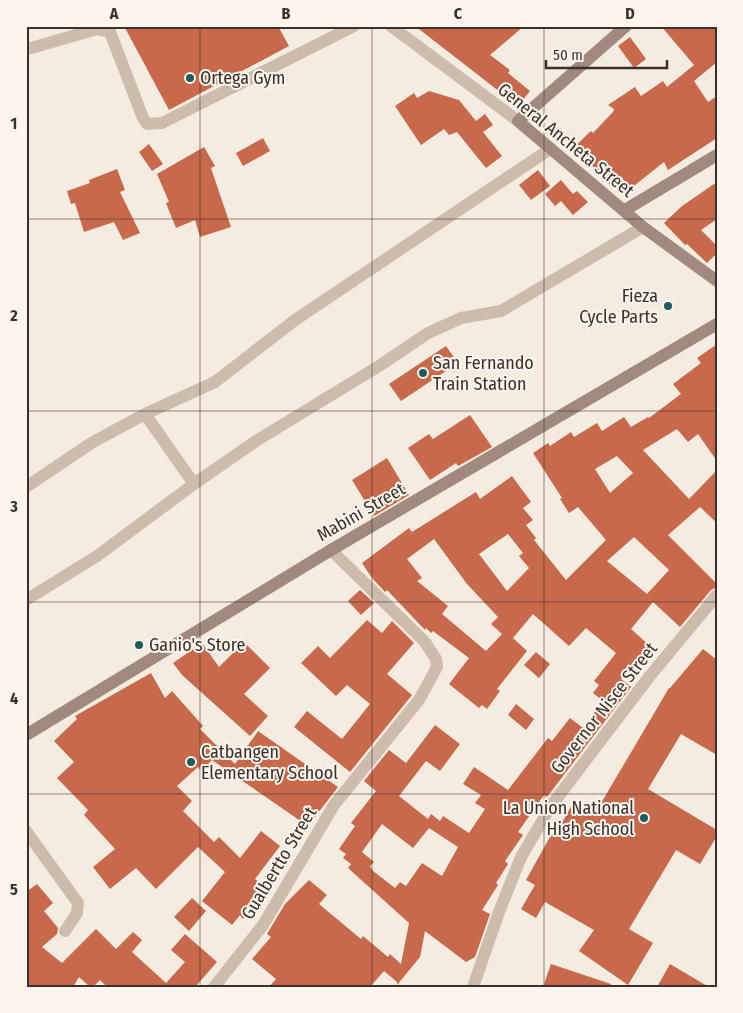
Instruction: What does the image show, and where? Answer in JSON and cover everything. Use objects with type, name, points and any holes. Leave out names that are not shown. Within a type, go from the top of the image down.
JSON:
[{"type":"main road","points":[[518,122],[626,26]]},
{"type":"main road","name":"General Ancheta Street","points":[[518,122],[643,227],[717,281]]},
{"type":"main road","points":[[625,210],[717,155]]},
{"type":"main road","name":"Mabini Street","points":[[26,735],[331,550],[717,324]]},
{"type":"street","points":[[31,48],[97,29],[110,32],[142,118],[147,124],[154,125],[162,123],[354,26]]},
{"type":"street","name":"General Ancheta Street","points":[[392,26],[518,122]]},
{"type":"street","points":[[26,487],[93,442],[145,414],[215,382],[296,320],[550,149]]},
{"type":"street","points":[[26,600],[97,556],[256,441],[379,366],[428,333],[461,318],[501,311],[643,227]]},
{"type":"street","points":[[145,414],[194,484]]},
{"type":"street","name":"Gualbertto Street","points":[[214,987],[263,925],[334,804],[419,700],[437,666],[436,659],[425,642],[331,550]]},
{"type":"street","name":"Governor Nisce Street","points":[[473,987],[499,912],[521,858],[551,806],[649,677],[717,595]]},
{"type":"street","points":[[26,831],[78,903],[77,913],[65,932]]},
{"type":"building","name":"Ortega Gym","points":[[124,26],[278,26],[289,46],[169,110]]},
{"type":"building","points":[[415,26],[524,26],[490,55],[510,70],[508,73],[530,91],[518,106]]},
{"type":"building","points":[[661,26],[717,26],[717,62],[694,81],[708,102],[717,96],[717,138],[668,170],[664,162],[630,189],[621,176],[610,185],[590,163],[586,166],[571,150],[591,131],[593,133],[613,112],[614,109],[608,105],[635,87],[641,96],[663,81],[667,87],[694,65]]},
{"type":"building","points":[[630,37],[646,59],[634,68],[618,46]]},
{"type":"building","points":[[429,91],[459,100],[476,121],[485,114],[493,125],[483,132],[502,156],[486,168],[457,132],[449,135],[444,129],[421,145],[395,106],[414,93],[417,98]]},
{"type":"building","points":[[263,138],[270,151],[243,166],[236,153]]},
{"type":"building","points":[[149,144],[163,164],[152,171],[139,152]]},
{"type":"building","points":[[204,147],[215,166],[211,168],[231,227],[200,237],[195,220],[176,228],[166,203],[169,202],[157,174]]},
{"type":"building","points":[[117,169],[125,190],[120,192],[140,233],[123,240],[114,222],[84,232],[75,203],[71,204],[67,191],[90,183],[89,180]]},
{"type":"building","points":[[538,170],[550,186],[531,200],[519,185]]},
{"type":"building","points":[[561,180],[573,194],[577,191],[588,202],[573,215],[561,201],[555,206],[545,194]]},
{"type":"building","points":[[717,182],[717,219],[701,230],[717,246],[717,253],[707,263],[687,244],[685,245],[664,223],[682,206]]},
{"type":"building","points":[[717,344],[717,461],[698,434],[688,442],[677,429],[643,450],[689,499],[717,470],[717,523],[700,507],[668,535],[717,584],[717,587],[711,590],[680,627],[653,602],[631,629],[650,646],[621,679],[631,687],[547,797],[544,795],[518,832],[523,835],[505,861],[508,864],[496,883],[498,885],[482,910],[490,914],[475,957],[466,962],[425,931],[420,957],[397,985],[397,982],[384,971],[370,987],[269,987],[276,979],[252,959],[271,937],[267,934],[285,904],[309,880],[327,895],[319,904],[361,939],[363,936],[388,957],[390,954],[401,964],[409,923],[348,868],[351,864],[343,858],[346,854],[339,849],[355,826],[351,823],[376,791],[364,781],[389,750],[406,763],[435,725],[460,744],[440,771],[426,761],[399,796],[428,819],[431,814],[440,821],[443,816],[469,833],[485,809],[475,803],[481,795],[463,784],[474,767],[508,790],[548,738],[552,741],[570,718],[583,728],[603,701],[593,693],[599,685],[594,681],[616,653],[586,628],[569,646],[533,614],[513,638],[527,651],[497,689],[500,691],[487,709],[482,705],[479,708],[449,684],[469,658],[433,631],[431,633],[426,628],[425,630],[387,590],[385,592],[362,563],[409,528],[412,532],[476,492],[480,499],[512,476],[531,502],[523,508],[533,520],[526,525],[536,538],[534,540],[566,580],[606,540],[578,507],[569,513],[560,499],[562,498],[533,453],[548,443],[550,446],[571,432],[574,437],[597,423],[602,431],[624,417],[631,427],[649,418],[681,394],[673,384],[701,363],[697,358]],"holes":[[[617,456],[633,473],[610,493],[595,469]],[[508,534],[523,553],[519,556],[529,568],[507,591],[479,554]],[[634,537],[669,570],[647,594],[607,561]],[[434,539],[467,584],[498,617],[491,624],[502,634],[486,651],[442,614],[448,606],[417,581],[422,578],[407,559]],[[382,824],[413,848],[429,828],[458,847],[442,876],[422,863],[406,886],[400,882],[395,888],[373,871],[370,866],[374,862],[362,852]]]},
{"type":"building","name":"San Fernando Train Station","points":[[446,346],[458,363],[401,401],[389,384]]},
{"type":"building","points":[[470,415],[492,447],[458,466],[456,463],[430,480],[408,448],[429,434],[433,439]]},
{"type":"building","points":[[387,458],[409,495],[374,516],[352,480]]},
{"type":"building","points":[[360,590],[374,603],[361,615],[348,601]]},
{"type":"building","points":[[367,620],[382,633],[392,621],[414,643],[387,674],[412,695],[350,772],[294,727],[307,711],[342,739],[370,704],[347,685],[336,696],[301,663],[318,646],[330,658]]},
{"type":"building","points":[[244,642],[270,668],[244,694],[268,716],[250,736],[182,675],[173,663],[202,643],[219,667]]},
{"type":"building","points":[[703,649],[717,660],[717,755],[681,734],[648,789],[717,830],[717,836],[700,864],[676,850],[629,929],[653,943],[628,985],[579,951],[594,930],[545,902],[536,918],[521,909],[535,885],[526,880],[555,828],[558,830],[573,803],[594,815],[669,688]]},
{"type":"building","points":[[536,652],[550,664],[539,678],[524,665]]},
{"type":"building","name":"Catbangen Elementary School","points":[[151,673],[165,698],[172,691],[203,726],[200,729],[235,764],[258,731],[338,787],[308,826],[212,760],[201,771],[198,767],[177,786],[192,801],[183,811],[214,842],[219,837],[240,858],[261,831],[280,846],[255,879],[265,887],[249,906],[252,908],[243,919],[240,915],[232,925],[202,901],[225,872],[198,847],[156,889],[136,868],[110,889],[93,867],[115,849],[84,815],[88,810],[57,778],[74,762],[54,741],[77,719],[75,716]]},
{"type":"building","points":[[516,704],[534,719],[526,730],[508,715]]},
{"type":"building","points":[[37,884],[53,903],[44,911],[58,928],[57,934],[42,947],[62,963],[96,929],[116,949],[133,932],[142,940],[132,952],[166,983],[185,962],[171,950],[185,934],[217,962],[195,987],[107,987],[100,980],[93,987],[90,987],[79,977],[73,987],[26,987],[26,892]]},
{"type":"building","points":[[192,898],[206,911],[189,931],[174,917]]},
{"type":"building","points":[[551,964],[611,984],[611,987],[543,987]]},
{"type":"building","points":[[670,964],[709,987],[657,987]]},
{"type":"place","name":"Ortega Gym","points":[[190,78]]},
{"type":"place","name":"Fieza Cycle Parts","points":[[668,306]]},
{"type":"place","name":"San Fernando Train Station","points":[[423,373]]},
{"type":"place","name":"Ganio's Store","points":[[139,645]]},
{"type":"place","name":"Catbangen Elementary School","points":[[191,762]]},
{"type":"place","name":"La Union National High School","points":[[644,818]]}]
